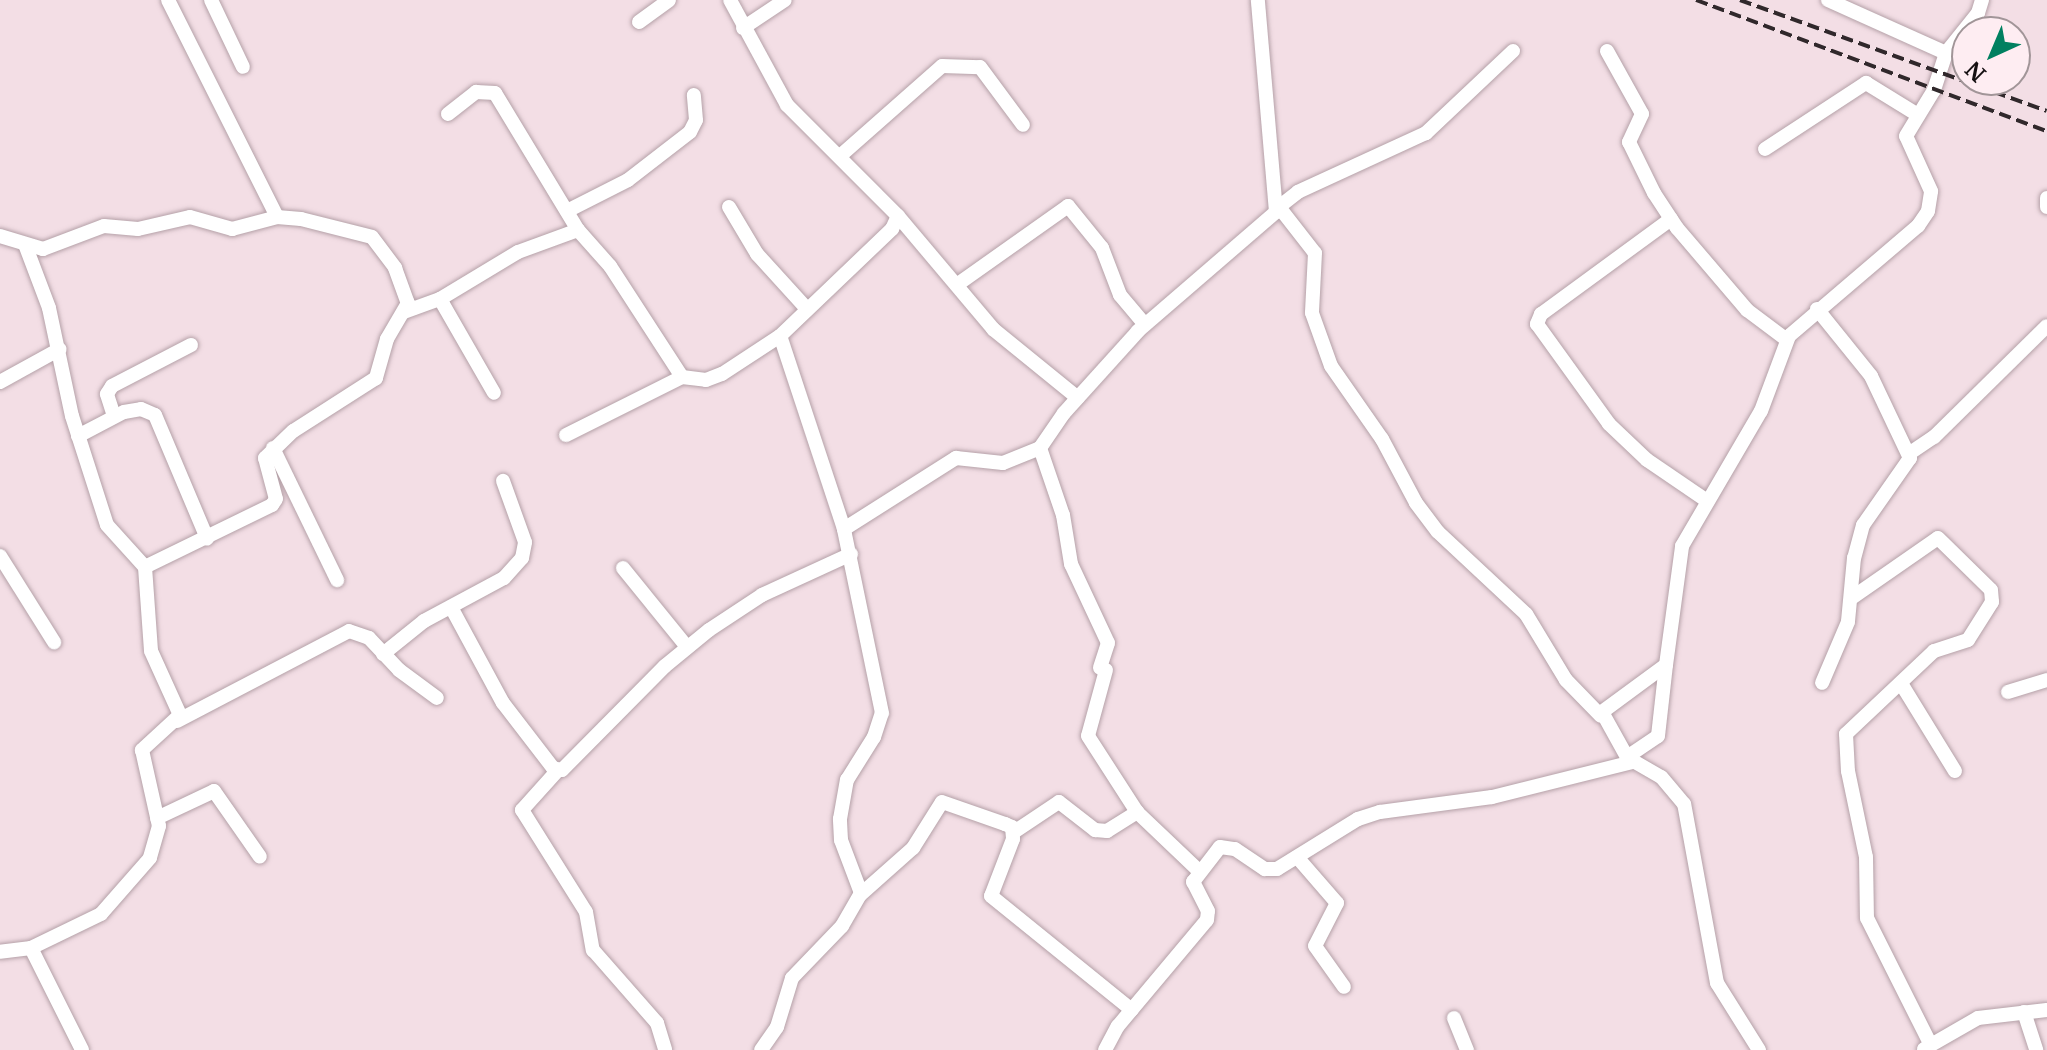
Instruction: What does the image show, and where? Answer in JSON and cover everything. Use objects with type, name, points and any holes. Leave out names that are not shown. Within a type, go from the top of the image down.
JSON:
[{"type":"street","points":[[168,0],[277,217]]},
{"type":"street","points":[[211,0],[243,67]]},
{"type":"street","points":[[639,22],[669,0]]},
{"type":"street","points":[[730,0],[787,105],[898,216],[993,329],[1078,398]]},
{"type":"street","points":[[743,28],[785,0]]},
{"type":"street","points":[[1258,0],[1263,91],[1279,207],[1315,253],[1312,313],[1331,366],[1382,439],[1416,503],[1438,532],[1526,614],[1566,680],[1601,716],[1629,760],[1661,777],[1684,804],[1696,851],[1708,955],[1717,983],[1759,1050]]},
{"type":"street","points":[[1828,0],[1946,53]]},
{"type":"street","points":[[1105,1050],[1132,1010],[1207,920],[1208,911],[1193,882],[1198,870],[1220,847],[1235,849],[1265,869],[1286,866],[1358,819],[1380,812],[1516,792],[1629,760],[1658,736],[1682,546],[1699,496],[1761,411],[1781,337],[1903,239],[1928,211],[1931,191],[1906,136],[1934,90],[1946,53],[1978,13],[1982,0]]},
{"type":"street","points":[[844,529],[956,458],[1003,463],[1040,448],[1078,398],[1144,324],[1279,207],[1298,192],[1426,133],[1513,51]]},
{"type":"street","points":[[1607,51],[1642,114],[1631,135],[1631,149],[1671,219],[1762,323],[1781,337]]},
{"type":"street","points":[[840,156],[942,66],[980,67],[1023,125]]},
{"type":"street","points":[[1765,149],[1866,83],[1918,115]]},
{"type":"street","points":[[448,114],[476,92],[495,93],[578,230],[593,243],[682,377]]},
{"type":"street","points":[[567,211],[628,180],[690,132],[696,120],[694,95]]},
{"type":"street","points":[[2047,198],[2047,207]]},
{"type":"street","points":[[958,284],[1068,206],[1102,248],[1120,295],[1144,324]]},
{"type":"street","points":[[729,207],[757,254],[807,309]]},
{"type":"street","points":[[566,435],[682,377],[706,380],[722,374],[780,336],[892,229],[898,216]]},
{"type":"street","points":[[0,236],[26,247],[52,247],[104,226],[138,229],[190,217],[232,229],[277,217],[353,228],[372,237],[406,288],[404,312],[387,339],[376,378],[273,448],[265,458],[276,499],[272,505],[145,567]]},
{"type":"street","points":[[1671,219],[1541,314],[1537,324],[1609,424],[1647,460],[1699,496]]},
{"type":"street","points":[[404,312],[440,299],[518,252],[578,230]]},
{"type":"street","points":[[26,247],[60,349],[78,436],[107,525],[132,559],[145,567]]},
{"type":"street","points":[[440,299],[494,393]]},
{"type":"street","points":[[1817,309],[1871,376],[1910,453],[1908,468],[1887,487],[1863,525],[1854,558],[1853,597],[1843,639],[1822,683]]},
{"type":"street","points":[[1910,453],[1934,437],[2047,326]]},
{"type":"street","points":[[780,336],[851,554],[882,713],[874,737],[847,780],[840,819],[841,840],[860,895]]},
{"type":"street","points":[[114,416],[107,394],[112,386],[191,345]]},
{"type":"street","points":[[0,382],[60,349]]},
{"type":"street","points":[[78,436],[114,416],[141,409],[155,415],[207,538]]},
{"type":"street","points":[[273,448],[337,580]]},
{"type":"street","points":[[1040,448],[1063,515],[1071,564],[1108,643],[1088,736],[1137,812],[1198,870]]},
{"type":"street","points":[[383,654],[424,621],[504,578],[526,550],[503,481]]},
{"type":"street","points":[[1853,597],[1938,538],[1991,590],[1992,602],[1968,640],[1934,651],[1902,685],[1846,734],[1848,771],[1866,857],[1867,918],[1926,1047],[1978,1018],[2047,1010]]},
{"type":"street","points":[[665,1050],[657,1023],[593,950],[586,912],[522,810],[558,770],[687,647],[762,595],[851,554]]},
{"type":"street","points":[[0,556],[54,642]]},
{"type":"street","points":[[145,567],[151,651],[178,709],[177,721]]},
{"type":"street","points":[[623,568],[687,647]]},
{"type":"street","points":[[451,607],[472,636],[497,693],[558,770]]},
{"type":"street","points":[[1,950],[31,948],[101,914],[127,888],[150,858],[157,818],[142,750],[177,721],[349,631],[369,638],[383,654],[437,698]]},
{"type":"street","points":[[1601,716],[1666,665]]},
{"type":"street","points":[[2008,692],[2047,680]]},
{"type":"street","points":[[1902,685],[1955,771]]},
{"type":"street","points":[[157,818],[214,791],[260,857]]},
{"type":"street","points":[[761,1050],[777,1027],[792,978],[842,926],[860,895],[913,848],[942,802],[1010,828]]},
{"type":"street","points":[[1132,1010],[991,896],[1010,828],[1059,802],[1095,830],[1107,831],[1137,812]]},
{"type":"street","points":[[1297,857],[1337,903],[1315,946],[1344,987]]},
{"type":"street","points":[[31,948],[82,1050]]},
{"type":"street","points":[[2024,1012],[2036,1050]]},
{"type":"street","points":[[1454,1018],[1467,1050]]},
{"type":"railway","points":[[1696,0],[2047,131]]},
{"type":"railway","points":[[1740,0],[2047,111]]}]
